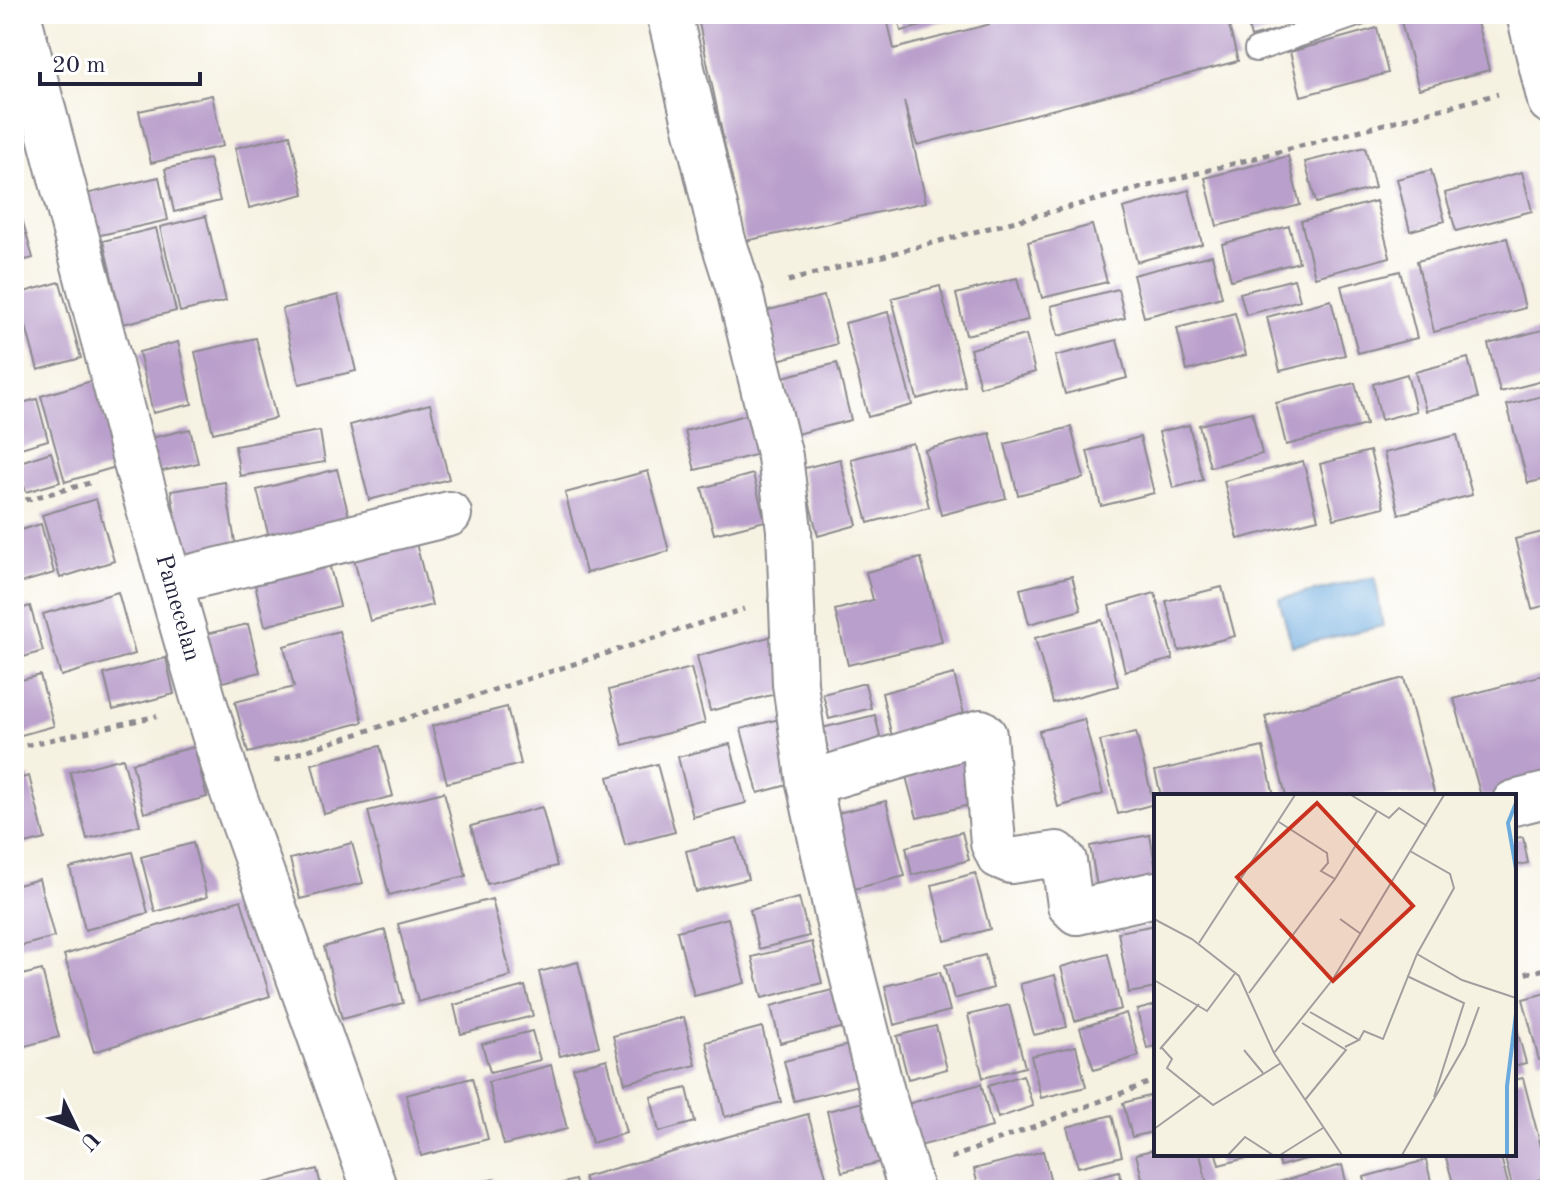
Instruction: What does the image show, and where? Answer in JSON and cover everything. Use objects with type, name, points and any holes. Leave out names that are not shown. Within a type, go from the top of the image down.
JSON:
[{"type":"street","name":"Pamecelan","points":[[18,14],[138,471],[205,705],[227,776],[375,1190]]},
{"type":"street","points":[[669,14],[723,240],[740,293],[780,457],[789,530],[795,684],[809,783],[839,924],[909,1183]]},
{"type":"street","points":[[1529,14],[1548,91]]},
{"type":"street","points":[[170,582],[449,514]]},
{"type":"street","points":[[809,783],[981,732],[984,735],[993,843],[999,856],[1011,861],[1060,855],[1064,861],[1070,905],[1077,912],[1154,894]]},
{"type":"street","points":[[1516,802],[1550,794]]},
{"type":"lane","points":[[1256,50],[1360,14]]},
{"type":"path","points":[[740,293],[1548,91]]},
{"type":"path","points":[[14,503],[138,471]]},
{"type":"path","points":[[227,776],[791,594]]},
{"type":"path","points":[[14,748],[205,705]]},
{"type":"path","points":[[1516,976],[1550,968]]},
{"type":"path","points":[[909,1183],[1154,1081]]},
{"type":"water","points":[[1375,577],[1383,626],[1292,646],[1279,599]]},
{"type":"building","points":[[697,14],[886,14],[894,49],[1029,14],[1226,14],[1238,61],[917,145],[904,101],[926,202],[745,241]]},
{"type":"building","points":[[897,14],[969,14],[969,15],[901,31]]},
{"type":"building","points":[[1245,14],[1312,14],[1313,20],[1251,37]]},
{"type":"building","points":[[1399,14],[1475,14],[1489,70],[1419,89]]},
{"type":"building","points":[[1377,28],[1388,73],[1301,96],[1290,52]]},
{"type":"building","points":[[212,95],[223,146],[151,163],[139,111]]},
{"type":"building","points":[[290,135],[304,194],[249,208],[235,148]]},
{"type":"building","points":[[1365,147],[1375,188],[1316,203],[1305,162]]},
{"type":"building","points":[[1288,156],[1300,205],[1217,226],[1205,178]]},
{"type":"building","points":[[209,159],[220,201],[174,212],[165,169]]},
{"type":"building","points":[[1431,170],[1445,221],[1410,231],[1397,179]]},
{"type":"building","points":[[1522,172],[1532,211],[1456,231],[1445,193]]},
{"type":"building","points":[[159,177],[168,220],[96,236],[86,194]]},
{"type":"building","points":[[1189,190],[1202,244],[1137,262],[1123,208]]},
{"type":"building","points":[[1376,201],[1390,257],[1315,277],[1301,221]]},
{"type":"building","points":[[18,205],[33,258],[14,263],[14,206]]},
{"type":"building","points":[[206,216],[226,301],[180,312],[160,227]]},
{"type":"building","points":[[1092,225],[1107,282],[1042,298],[1028,242]]},
{"type":"building","points":[[1289,226],[1299,262],[1231,280],[1222,244]]},
{"type":"building","points":[[156,228],[176,311],[123,324],[103,241]]},
{"type":"building","points":[[1507,238],[1525,308],[1434,332],[1417,261]]},
{"type":"building","points":[[1212,255],[1222,297],[1144,317],[1133,275]]},
{"type":"building","points":[[1400,271],[1417,338],[1358,353],[1341,286]]},
{"type":"building","points":[[1017,278],[1028,320],[966,335],[956,294]]},
{"type":"building","points":[[1294,279],[1300,300],[1246,315],[1240,293]]},
{"type":"building","points":[[60,282],[81,358],[38,370],[17,294]]},
{"type":"building","points":[[940,286],[965,386],[917,399],[892,298]]},
{"type":"building","points":[[1118,289],[1125,318],[1058,336],[1051,306]]},
{"type":"building","points":[[338,295],[356,371],[299,384],[282,309]]},
{"type":"building","points":[[824,296],[837,344],[778,360],[765,311]]},
{"type":"building","points":[[1331,300],[1345,355],[1280,371],[1267,317]]},
{"type":"building","points":[[888,312],[912,405],[868,417],[845,323]]},
{"type":"building","points":[[1235,313],[1246,355],[1187,371],[1177,328]]},
{"type":"building","points":[[1550,328],[1550,379],[1500,392],[1488,344]]},
{"type":"building","points":[[1026,335],[1035,372],[980,387],[970,349]]},
{"type":"building","points":[[256,338],[276,418],[213,433],[195,352]]},
{"type":"building","points":[[1117,340],[1127,378],[1065,394],[1055,356]]},
{"type":"building","points":[[178,342],[192,404],[153,413],[139,352]]},
{"type":"building","points":[[14,346],[22,370],[14,372]]},
{"type":"building","points":[[1468,358],[1478,398],[1426,411],[1415,372]]},
{"type":"building","points":[[837,363],[851,420],[797,434],[783,377]]},
{"type":"building","points":[[1407,374],[1416,411],[1381,420],[1373,384]]},
{"type":"building","points":[[95,380],[119,466],[65,482],[41,396]]},
{"type":"building","points":[[1355,383],[1366,425],[1286,445],[1276,403]]},
{"type":"building","points":[[1550,394],[1550,478],[1528,483],[1507,405]]},
{"type":"building","points":[[37,399],[48,440],[14,450],[14,405]]},
{"type":"building","points":[[430,404],[449,479],[369,500],[350,425]]},
{"type":"building","points":[[1252,412],[1262,454],[1210,467],[1199,425]]},
{"type":"building","points":[[749,414],[759,454],[695,470],[685,431]]},
{"type":"building","points":[[1189,425],[1203,480],[1173,488],[1159,432]]},
{"type":"building","points":[[1071,427],[1084,478],[1018,495],[1005,444]]},
{"type":"building","points":[[190,429],[198,463],[154,473],[147,439]]},
{"type":"building","points":[[320,431],[325,462],[240,476],[235,446]]},
{"type":"building","points":[[990,433],[1006,498],[941,515],[925,450]]},
{"type":"building","points":[[1457,435],[1472,495],[1399,514],[1384,453]]},
{"type":"building","points":[[1140,437],[1154,493],[1101,506],[1087,451]]},
{"type":"building","points":[[913,443],[929,507],[868,523],[851,459]]},
{"type":"building","points":[[1370,451],[1384,507],[1334,519],[1320,464]]},
{"type":"building","points":[[51,452],[60,482],[26,492],[17,463]]},
{"type":"building","points":[[840,459],[857,525],[818,536],[801,469]]},
{"type":"building","points":[[1303,461],[1318,519],[1238,539],[1224,481]]},
{"type":"building","points":[[337,469],[353,532],[273,553],[257,490]]},
{"type":"building","points":[[648,471],[669,551],[586,573],[565,493]]},
{"type":"building","points":[[753,474],[765,521],[714,534],[702,488]]},
{"type":"building","points":[[225,482],[236,548],[182,556],[171,491]]},
{"type":"building","points":[[96,499],[114,561],[60,578],[42,515]]},
{"type":"building","points":[[41,524],[54,573],[14,585],[14,532]]},
{"type":"building","points":[[412,528],[432,605],[370,621],[350,544]]},
{"type":"building","points":[[1550,530],[1550,604],[1532,609],[1515,539]]},
{"type":"building","points":[[327,556],[340,606],[265,626],[253,576]]},
{"type":"building","points":[[921,558],[942,642],[848,665],[835,610],[873,600],[866,572]]},
{"type":"building","points":[[1072,576],[1081,610],[1029,624],[1020,589]]},
{"type":"building","points":[[1222,587],[1235,636],[1179,651],[1166,601]]},
{"type":"building","points":[[118,592],[135,654],[61,676],[43,614]]},
{"type":"building","points":[[1155,593],[1173,659],[1125,671],[1109,606]]},
{"type":"building","points":[[30,606],[43,651],[14,660],[14,611]]},
{"type":"building","points":[[1102,620],[1118,686],[1053,703],[1035,638]]},
{"type":"building","points":[[248,624],[260,672],[215,684],[202,635]]},
{"type":"building","points":[[339,631],[363,722],[248,753],[235,702],[294,687],[284,646]]},
{"type":"building","points":[[773,636],[787,691],[710,711],[697,656]]},
{"type":"building","points":[[166,658],[174,694],[113,710],[104,674]]},
{"type":"building","points":[[691,668],[705,723],[623,745],[609,690]]},
{"type":"building","points":[[1550,673],[1550,785],[1516,794],[1480,794],[1454,699]]},
{"type":"building","points":[[954,674],[967,726],[894,746],[882,693]]},
{"type":"building","points":[[40,675],[54,726],[14,737],[14,682]]},
{"type":"building","points":[[1404,678],[1434,794],[1285,794],[1265,716]]},
{"type":"building","points":[[865,683],[871,708],[829,719],[823,694]]},
{"type":"building","points":[[507,707],[521,764],[447,783],[432,726]]},
{"type":"building","points":[[875,715],[883,749],[832,762],[822,728]]},
{"type":"building","points":[[783,718],[799,782],[758,793],[741,729]]},
{"type":"building","points":[[1084,719],[1103,794],[1058,807],[1039,731]]},
{"type":"building","points":[[1136,732],[1154,804],[1118,814],[1100,741]]},
{"type":"building","points":[[730,744],[746,803],[693,817],[678,757]]},
{"type":"building","points":[[380,746],[393,796],[324,814],[312,764]]},
{"type":"building","points":[[194,747],[207,797],[144,813],[132,763]]},
{"type":"building","points":[[971,747],[985,801],[917,818],[903,765]]},
{"type":"building","points":[[1263,747],[1274,794],[1161,794],[1155,771]]},
{"type":"building","points":[[123,758],[140,825],[87,839],[70,772]]},
{"type":"building","points":[[657,764],[675,832],[625,845],[608,777]]},
{"type":"building","points":[[29,776],[45,839],[14,847],[14,780]]},
{"type":"building","points":[[444,792],[466,876],[389,895],[368,811]]},
{"type":"building","points":[[886,801],[905,876],[854,889],[834,814]]},
{"type":"building","points":[[542,807],[557,866],[487,884],[471,826]]},
{"type":"building","points":[[962,832],[969,860],[912,875],[906,847]]},
{"type":"building","points":[[1150,835],[1154,858],[1154,894],[1100,904],[1090,846]]},
{"type":"building","points":[[1523,837],[1528,863],[1516,866],[1516,838]]},
{"type":"building","points":[[737,838],[748,879],[696,892],[686,851]]},
{"type":"building","points":[[193,843],[207,897],[155,912],[141,857]]},
{"type":"building","points":[[352,843],[363,883],[300,899],[290,859]]},
{"type":"building","points":[[132,852],[148,913],[85,930],[70,868]]},
{"type":"building","points":[[975,873],[990,929],[945,941],[932,885]]},
{"type":"building","points":[[39,879],[54,937],[14,948],[14,886]]},
{"type":"building","points":[[799,898],[809,936],[759,949],[750,910]]},
{"type":"building","points":[[492,899],[511,976],[418,1002],[398,924]]},
{"type":"building","points":[[241,900],[270,996],[94,1052],[64,955]]},
{"type":"building","points":[[728,918],[745,983],[694,996],[677,931]]},
{"type":"building","points":[[1154,925],[1154,988],[1129,993],[1118,932]]},
{"type":"building","points":[[385,930],[403,1003],[342,1019],[324,947]]},
{"type":"building","points":[[812,942],[822,983],[762,998],[752,957]]},
{"type":"building","points":[[1108,954],[1121,1009],[1075,1021],[1061,967]]},
{"type":"building","points":[[985,955],[993,988],[954,999],[945,965]]},
{"type":"building","points":[[578,962],[599,1046],[560,1056],[539,972]]},
{"type":"building","points":[[42,970],[59,1037],[14,1049],[14,977]]},
{"type":"building","points":[[940,972],[950,1011],[894,1025],[885,986]]},
{"type":"building","points":[[1055,975],[1067,1027],[1034,1035],[1020,984]]},
{"type":"building","points":[[525,986],[533,1016],[461,1034],[454,1005]]},
{"type":"building","points":[[836,989],[845,1027],[780,1043],[771,1006]]},
{"type":"building","points":[[1550,992],[1550,1057],[1539,1060],[1523,999]]},
{"type":"building","points":[[1009,1005],[1025,1067],[983,1078],[968,1015]]},
{"type":"building","points":[[1154,1006],[1154,1046],[1147,1048],[1137,1010]]},
{"type":"building","points":[[1126,1013],[1139,1056],[1094,1070],[1080,1028]]},
{"type":"building","points":[[684,1017],[696,1065],[625,1083],[613,1036]]},
{"type":"building","points":[[936,1026],[947,1069],[908,1079],[897,1036]]},
{"type":"building","points":[[1516,1026],[1526,1063],[1516,1066]]},
{"type":"building","points":[[762,1027],[781,1102],[725,1117],[706,1042]]},
{"type":"building","points":[[532,1031],[540,1060],[490,1072],[482,1044]]},
{"type":"building","points":[[849,1045],[859,1085],[794,1101],[784,1061]]},
{"type":"building","points":[[1076,1046],[1086,1087],[1041,1098],[1031,1056]]},
{"type":"building","points":[[607,1059],[626,1133],[592,1143],[573,1068]]},
{"type":"building","points":[[551,1065],[567,1129],[504,1145],[488,1082]]},
{"type":"building","points":[[1023,1075],[1033,1106],[998,1118],[988,1086]]},
{"type":"building","points":[[472,1078],[488,1139],[421,1156],[406,1095]]},
{"type":"building","points":[[1523,1078],[1549,1177],[1512,1186],[1504,1156],[1516,1156],[1516,1080]]},
{"type":"building","points":[[981,1084],[992,1127],[919,1146],[907,1104]]},
{"type":"building","points":[[687,1088],[695,1122],[659,1132],[651,1097]]},
{"type":"building","points":[[1154,1095],[1154,1132],[1132,1137],[1123,1103]]},
{"type":"building","points":[[879,1098],[895,1158],[842,1172],[827,1111]]},
{"type":"building","points":[[808,1114],[829,1186],[816,1190],[587,1190],[584,1177]]},
{"type":"building","points":[[1112,1115],[1122,1156],[1078,1167],[1067,1127]]},
{"type":"building","points":[[1550,1135],[1550,1155],[1549,1155],[1544,1137]]},
{"type":"building","points":[[1154,1150],[1154,1156],[1200,1156],[1207,1184],[1184,1190],[1145,1190],[1136,1154]]},
{"type":"building","points":[[1043,1151],[1053,1190],[979,1190],[974,1169]]},
{"type":"building","points":[[1217,1156],[1254,1156],[1219,1165]]},
{"type":"building","points":[[1278,1156],[1316,1156],[1280,1166]]},
{"type":"building","points":[[1446,1156],[1501,1156],[1509,1187],[1499,1190],[1455,1190]]},
{"type":"building","points":[[1426,1160],[1433,1190],[1367,1190],[1364,1177]]},
{"type":"building","points":[[1342,1165],[1348,1190],[1265,1190],[1264,1186]]},
{"type":"building","points":[[317,1169],[322,1190],[242,1190],[242,1189]]},
{"type":"building","points":[[1119,1171],[1124,1190],[1063,1190],[1062,1186]]},
{"type":"building","points":[[494,1179],[497,1190],[456,1189]]},
{"type":"building","points":[[575,1180],[578,1190],[541,1190],[541,1189]]}]
